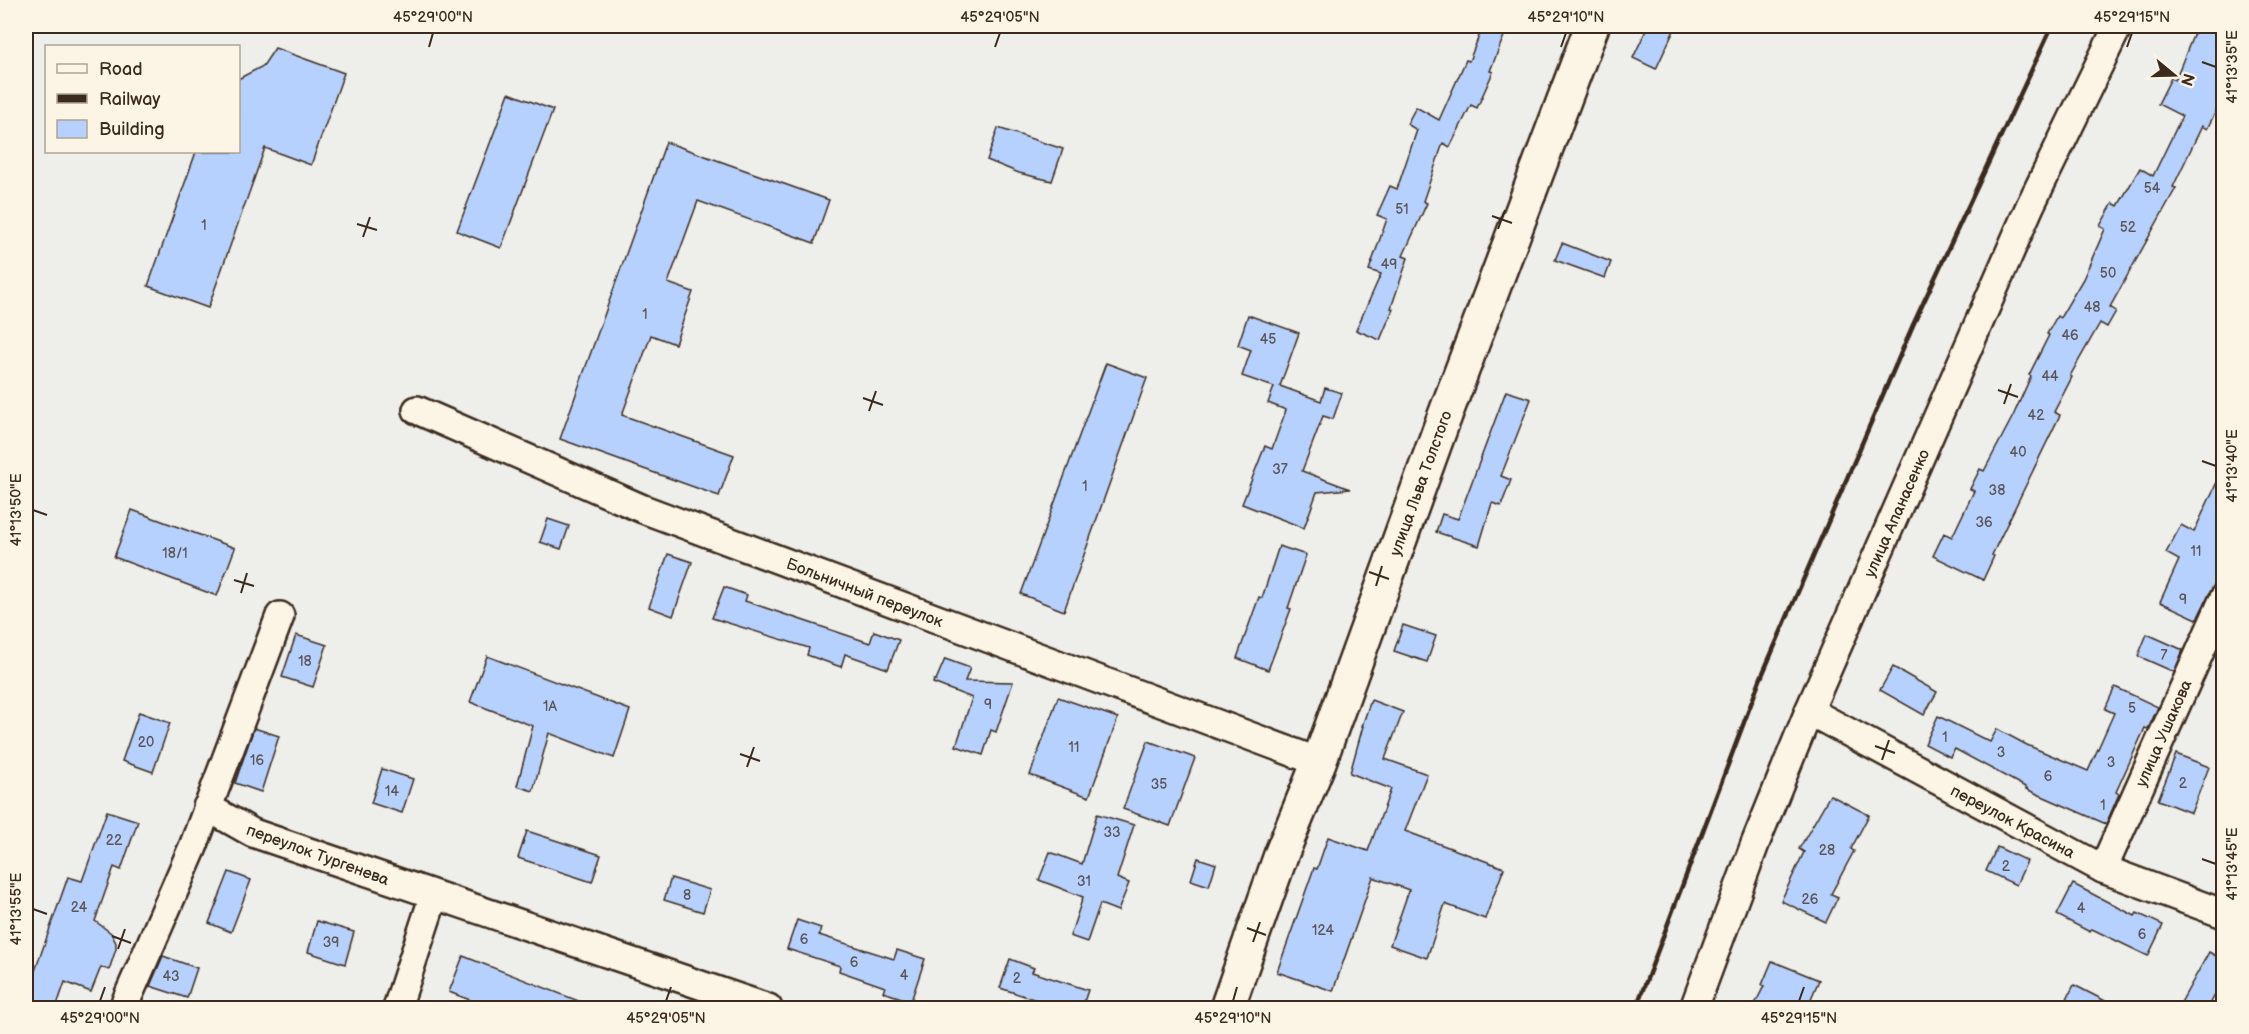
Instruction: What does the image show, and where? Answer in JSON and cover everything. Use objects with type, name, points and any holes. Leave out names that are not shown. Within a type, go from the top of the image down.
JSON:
[{"type":"main road","name":"улица Льва Толстого","points":[[1227,1008],[1281,855],[1318,762],[1441,426],[1593,26]]},
{"type":"street","name":"улица Апанасенко","points":[[1694,1008],[1755,844],[1809,711],[2030,206],[2118,26]]},
{"type":"street","name":"Больничный переулок","points":[[417,410],[643,509],[1318,762]]},
{"type":"street","name":"улица Ушакова","points":[[2103,869],[2223,598]]},
{"type":"street","points":[[123,1008],[193,847],[280,616]]},
{"type":"street","name":"переулок Красина","points":[[1809,711],[2103,869],[2223,914]]},
{"type":"street","name":"переулок Тургенева","points":[[207,807],[253,833],[768,1008]]},
{"type":"street","points":[[397,1008],[434,895]]},
{"type":"building","points":[[1483,26],[1508,26],[1490,71],[1493,72],[1477,108],[1471,105],[1450,147],[1443,143],[1423,201],[1427,203],[1403,256],[1408,258],[1391,308],[1393,309],[1380,340],[1356,330],[1381,274],[1369,270],[1387,219],[1377,215],[1390,186],[1397,189],[1417,130],[1407,124],[1416,107],[1439,120],[1466,60],[1469,61]]},
{"type":"building","points":[[1648,26],[1676,26],[1656,69],[1633,58]]},
{"type":"building","points":[[2197,26],[2223,26],[2223,97],[2207,129],[2202,126],[2173,187],[2176,188],[2110,307],[2116,311],[2107,327],[2100,323],[2070,376],[2072,377],[2054,412],[2060,415],[1992,555],[1994,556],[1983,580],[1933,556],[1944,533],[1952,537],[1974,491],[1970,489],[1980,469],[1984,471],[2013,416],[2031,376],[2029,375],[2049,335],[2047,334],[2057,316],[2060,318],[2083,279],[2105,229],[2100,226],[2113,203],[2118,206],[2140,168],[2153,176],[2182,116],[2158,104],[2171,78],[2175,80]]},
{"type":"building","points":[[275,48],[344,73],[311,165],[265,148],[208,308],[148,286],[196,153],[240,153],[240,78],[263,66]]},
{"type":"building","points":[[509,93],[553,110],[501,248],[457,231]]},
{"type":"building","points":[[998,128],[1063,149],[1052,181],[1019,173],[987,160]]},
{"type":"building","points":[[666,142],[829,200],[814,243],[698,201],[668,283],[693,292],[675,344],[651,335],[622,415],[734,455],[719,496],[560,439]]},
{"type":"building","points":[[1562,243],[1611,262],[1605,278],[1555,260]]},
{"type":"building","points":[[1248,315],[1299,333],[1280,386],[1321,401],[1325,388],[1342,393],[1333,419],[1323,416],[1302,471],[1350,489],[1317,492],[1304,528],[1242,504],[1265,446],[1272,449],[1286,410],[1268,403],[1274,387],[1242,376],[1251,350],[1238,345]]},
{"type":"building","points":[[1106,363],[1147,378],[1064,611],[1021,594]]},
{"type":"building","points":[[1506,391],[1531,399],[1501,476],[1511,480],[1501,506],[1492,503],[1479,546],[1436,532],[1442,514],[1458,519]]},
{"type":"building","points":[[2223,469],[2223,566],[2197,619],[2160,602],[2179,560],[2166,553],[2181,525],[2194,532]]},
{"type":"building","points":[[132,510],[235,548],[217,596],[114,557]]},
{"type":"building","points":[[548,519],[569,526],[561,549],[540,542]]},
{"type":"building","points":[[1279,546],[1306,555],[1288,608],[1291,609],[1268,670],[1237,658],[1259,597],[1262,598]]},
{"type":"building","points":[[668,554],[692,562],[673,616],[649,607]]},
{"type":"building","points":[[724,587],[747,595],[745,601],[870,643],[874,631],[899,640],[888,669],[845,654],[841,667],[807,655],[809,648],[712,618]]},
{"type":"building","points":[[1403,625],[1436,636],[1427,662],[1394,651]]},
{"type":"building","points":[[2147,634],[2183,650],[2174,672],[2138,656]]},
{"type":"building","points":[[296,635],[327,645],[313,687],[282,677]]},
{"type":"building","points":[[487,656],[630,710],[614,758],[549,733],[533,791],[517,786],[533,726],[470,702]]},
{"type":"building","points":[[945,659],[970,668],[965,681],[1013,682],[996,732],[991,730],[983,755],[956,746],[972,698],[933,683]]},
{"type":"building","points":[[1893,667],[1937,692],[1924,715],[1880,690]]},
{"type":"building","points":[[2115,687],[2158,707],[2148,729],[2145,728],[2116,792],[2119,794],[2106,824],[2026,789],[1955,749],[1950,757],[1925,744],[1938,716],[1990,742],[1997,729],[2027,745],[2088,771],[2114,713],[2105,709]]},
{"type":"building","points":[[1058,697],[1118,718],[1089,797],[1030,775]]},
{"type":"building","points":[[1371,700],[1403,712],[1385,759],[1427,774],[1405,831],[1504,868],[1485,919],[1445,904],[1427,958],[1390,945],[1409,890],[1373,877],[1333,991],[1277,972],[1314,868],[1317,869],[1328,837],[1368,851],[1391,789],[1350,773]]},
{"type":"building","points":[[139,712],[170,723],[153,772],[122,761]]},
{"type":"building","points":[[254,728],[279,736],[261,792],[235,783]]},
{"type":"building","points":[[1148,741],[1195,758],[1170,826],[1123,809]]},
{"type":"building","points":[[2176,754],[2209,767],[2191,813],[2158,800]]},
{"type":"building","points":[[382,769],[413,779],[402,813],[371,803]]},
{"type":"building","points":[[1830,795],[1869,815],[1851,849],[1854,851],[1831,894],[1838,897],[1826,922],[1781,901],[1804,852],[1799,849]]},
{"type":"building","points":[[107,811],[138,821],[121,870],[114,867],[95,921],[111,933],[116,943],[109,970],[101,967],[91,992],[65,982],[56,1008],[26,1008],[26,983],[30,970],[35,971],[68,877],[82,881]]},
{"type":"building","points":[[1097,814],[1134,825],[1117,878],[1129,883],[1118,911],[1100,904],[1087,942],[1070,936],[1083,897],[1039,880],[1050,852],[1082,864]]},
{"type":"building","points":[[527,831],[601,855],[592,882],[518,858]]},
{"type":"building","points":[[1997,847],[2027,861],[2016,885],[1986,871]]},
{"type":"building","points":[[1198,858],[1216,864],[1209,886],[1191,880]]},
{"type":"building","points":[[229,872],[251,880],[231,932],[209,923]]},
{"type":"building","points":[[671,878],[710,890],[703,912],[664,900]]},
{"type":"building","points":[[2073,884],[2135,916],[2137,913],[2163,925],[2148,956],[2092,929],[2090,932],[2057,915]]},
{"type":"building","points":[[797,920],[821,928],[819,935],[894,959],[897,950],[925,959],[911,1001],[883,992],[885,987],[839,971],[840,966],[787,949]]},
{"type":"building","points":[[317,921],[354,932],[345,964],[308,952]]},
{"type":"building","points":[[2209,952],[2223,960],[2223,980],[2208,1008],[2178,1008]]},
{"type":"building","points":[[163,956],[197,968],[187,998],[150,986]]},
{"type":"building","points":[[463,956],[594,1008],[491,1008],[449,992]]},
{"type":"building","points":[[1010,959],[1034,968],[1032,972],[1088,990],[1082,1008],[1045,1008],[1046,1003],[1000,988]]},
{"type":"building","points":[[1772,961],[1819,980],[1807,1008],[1753,1008],[1764,986],[1762,985]]},
{"type":"building","points":[[2074,985],[2119,1008],[2062,1008]]},
{"type":"railway","points":[[1636,1008],[1760,680],[1913,325],[2052,26]]}]
